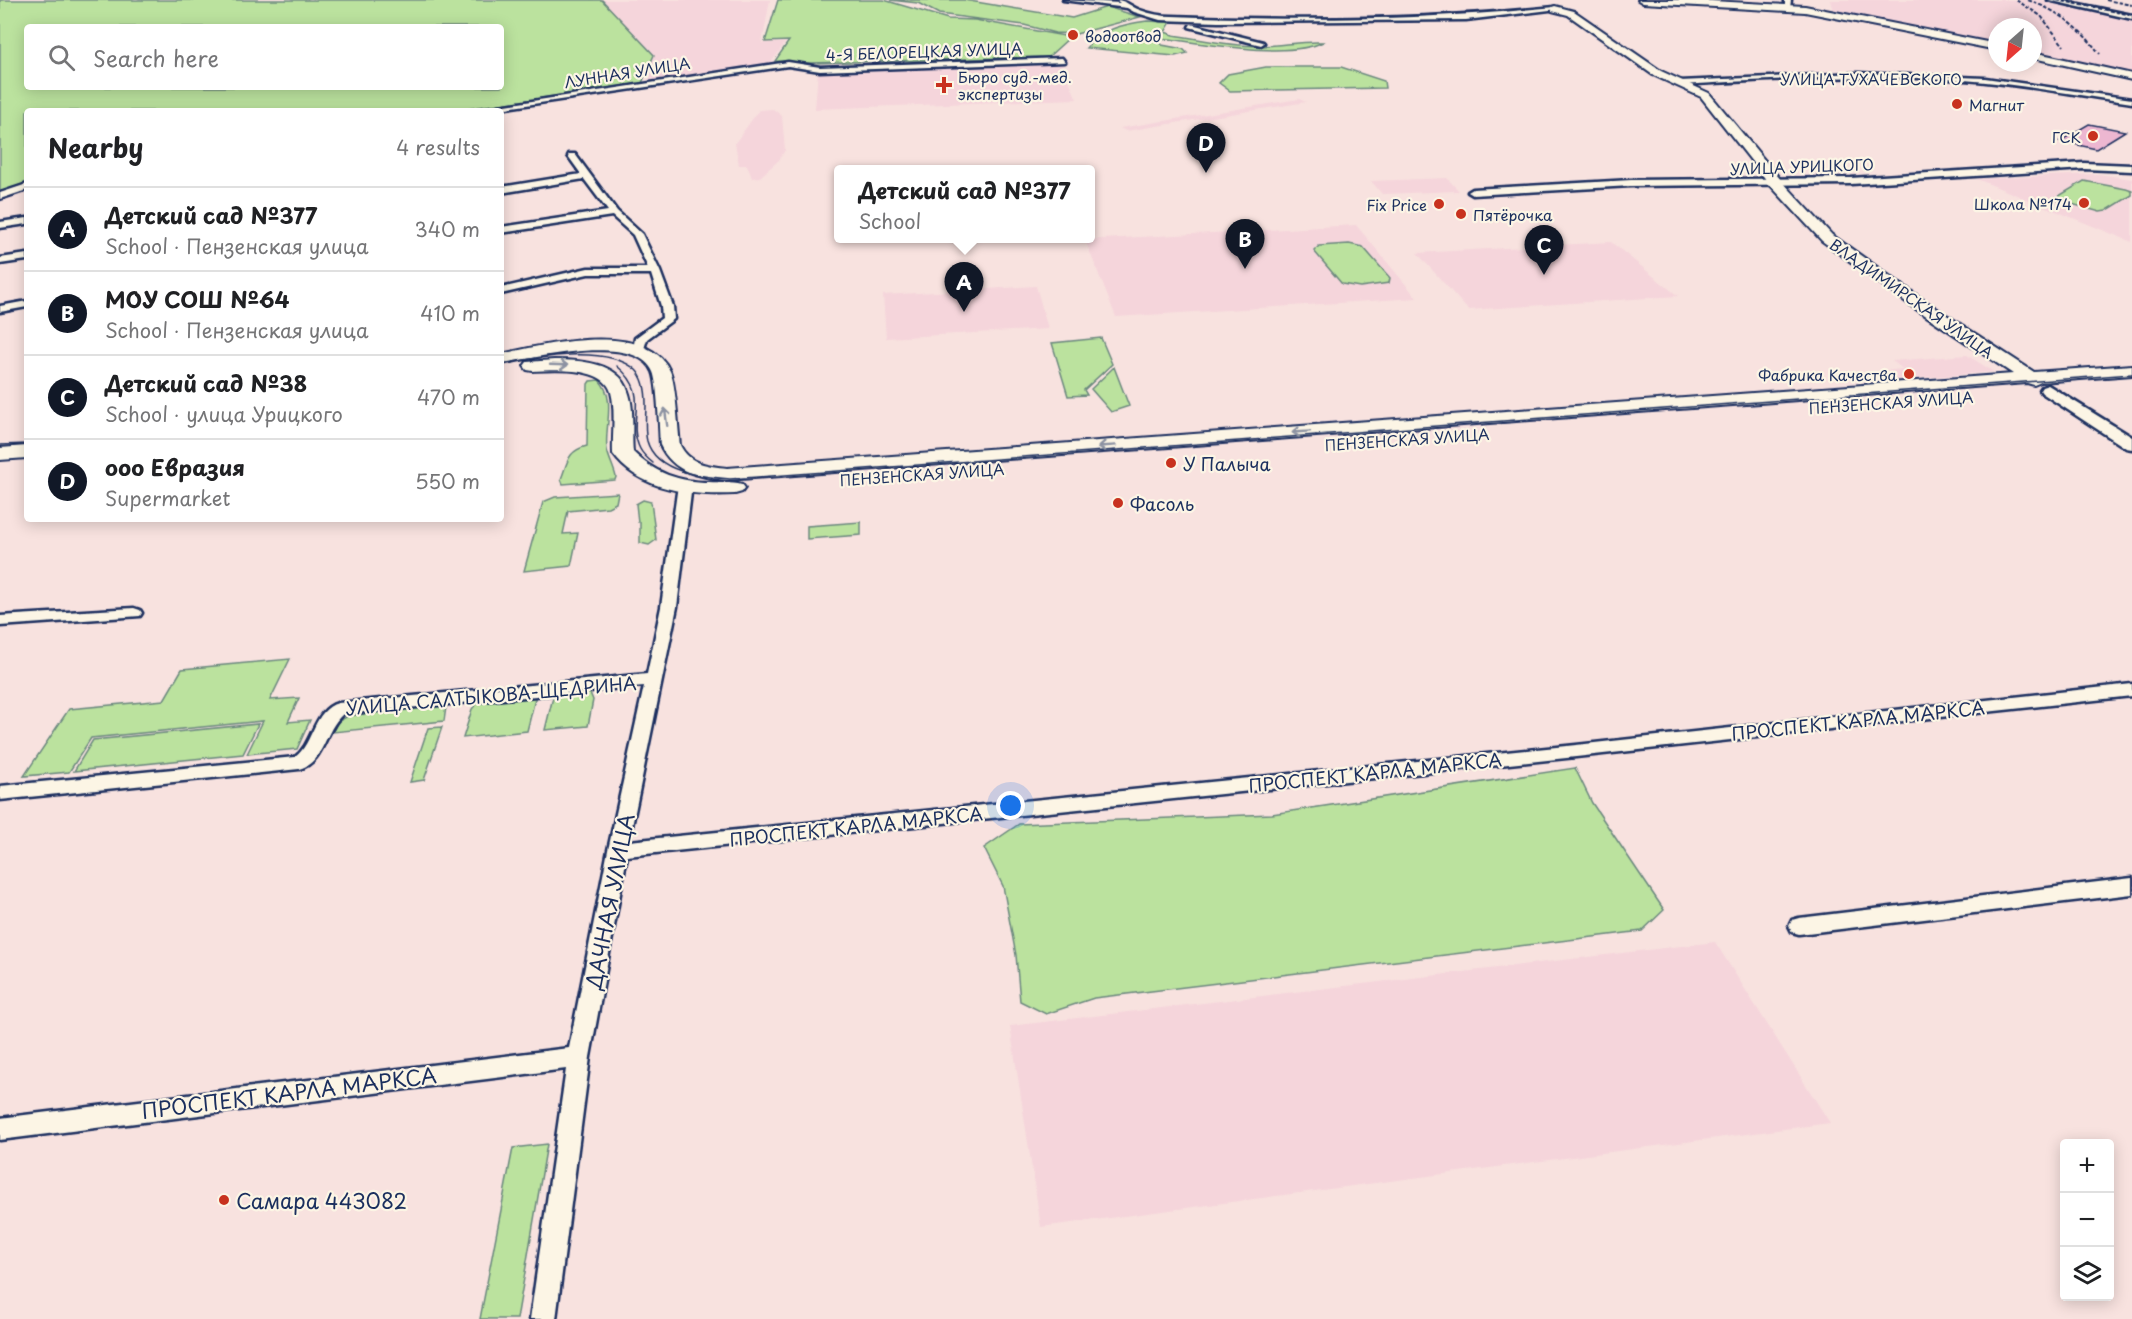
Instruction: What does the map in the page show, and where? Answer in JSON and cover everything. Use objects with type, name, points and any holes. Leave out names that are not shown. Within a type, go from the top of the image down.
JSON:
[{"type":"main road","points":[[1643,0],[1788,3],[1988,45]]},
{"type":"main road","points":[[1555,9],[1575,3]]},
{"type":"main road","name":"ВЛАДИМИРСКАЯ УЛИЦА","points":[[1555,9],[1571,13],[1657,73],[1705,95],[1805,217],[1844,252],[2048,390]]},
{"type":"main road","points":[[2042,57],[2132,77]]},
{"type":"main road","points":[[504,359],[591,345],[623,346],[648,354],[659,366],[670,445],[683,477],[646,473],[623,454],[619,389],[611,379],[600,372],[581,367],[556,365],[504,371]]},
{"type":"main road","name":"ПЕНЗЕНСКАЯ УЛИЦА","points":[[683,477],[1672,406],[2132,370]]},
{"type":"main road","name":"ПЕНЗЕНСКАЯ УЛИЦА","points":[[683,477],[724,489],[2132,382]]},
{"type":"main road","points":[[0,442],[24,440]]},
{"type":"main road","points":[[0,454],[24,452]]},
{"type":"street","points":[[1066,0],[1127,6]]},
{"type":"street","points":[[1119,0],[1146,15],[1179,19],[1401,20],[1498,15],[1555,9]]},
{"type":"street","points":[[2051,0],[2132,17]]},
{"type":"street","points":[[1179,19],[1180,24],[1261,43]]},
{"type":"street","name":"4-Я БЕЛОРЕЦКАЯ УЛИЦА","points":[[788,64],[820,69],[1062,60]]},
{"type":"street","name":"ЛУННАЯ УЛИЦА","points":[[490,108],[788,64]]},
{"type":"street","name":"УЛИЦА ТУХАЧЕВСКОГО","points":[[1680,83],[1766,78],[1911,76],[1966,78],[2132,101]]},
{"type":"street","points":[[572,156],[614,213],[637,234],[656,271],[667,306],[668,319],[641,338],[639,350]]},
{"type":"street","name":"УЛИЦА УРИЦКОГО","points":[[1473,192],[1631,183],[1776,183],[2084,166],[2132,168]]},
{"type":"street","points":[[504,190],[586,176]]},
{"type":"street","points":[[0,195],[24,188]]},
{"type":"street","points":[[504,230],[614,213]]},
{"type":"street","points":[[0,225],[24,221]]},
{"type":"street","points":[[0,261],[24,257]]},
{"type":"street","points":[[504,290],[588,271],[656,271]]},
{"type":"street","points":[[0,309],[24,305]]},
{"type":"street","points":[[2048,390],[2132,444]]},
{"type":"street","name":"ДАЧНАЯ УЛИЦА","points":[[543,1319],[579,1057],[618,850],[669,607],[683,477]]},
{"type":"street","points":[[0,621],[134,614]]},
{"type":"street","name":"УЛИЦА САЛТЫКОВА-ЩЕДРИНА","points":[[0,793],[299,764],[309,758],[328,716],[338,709],[655,679]]},
{"type":"street","name":"ПРОСПЕКТ КАРЛА МАРКСА","points":[[618,850],[1587,750],[2132,690]]},
{"type":"street","points":[[1799,926],[2132,886]]},
{"type":"street","name":"ПРОСПЕКТ КАРЛА МАРКСА","points":[[0,1129],[579,1057]]},
{"type":"shaded area","points":[[602,0],[770,0],[762,43],[786,42],[770,64],[649,82],[654,55]]},
{"type":"shaded area","points":[[1830,0],[2053,0],[2132,19],[2132,75],[2042,55],[2042,18],[1988,18],[1988,43],[1833,11]]},
{"type":"shaded area","name":"Бюро суд.-мед. экспертизы","points":[[1061,62],[1077,99],[815,109],[818,71]]},
{"type":"shaded area","points":[[1299,99],[1306,102],[1126,131],[1120,128]]},
{"type":"shaded area","points":[[773,109],[782,116],[785,150],[779,160],[760,177],[752,178],[747,165],[739,165],[735,143],[759,110]]},
{"type":"shaded area","name":"Школа №174","points":[[2098,174],[2132,179],[2132,242],[1977,179]]},
{"type":"shaded area","points":[[1447,178],[1459,191],[1382,194],[1371,181]]},
{"type":"shaded area","points":[[1356,225],[1417,298],[1116,317],[1086,243],[1095,243],[1095,239]]},
{"type":"shaded area","points":[[1611,242],[1678,296],[1468,310],[1417,253]]},
{"type":"shaded area","points":[[1036,286],[1048,329],[886,338],[883,295]]},
{"type":"shaded area","points":[[1967,355],[1994,372],[1884,381],[1872,372],[1903,369],[1892,361]]},
{"type":"shaded area","points":[[1715,942],[1830,1123],[1041,1227],[1010,1026]]},
{"type":"green space","points":[[0,0],[602,0],[654,55],[642,83],[473,108],[24,108],[24,184],[0,192]]},
{"type":"green space","points":[[778,0],[884,0],[948,19],[975,20],[1070,37],[1048,57],[810,63],[775,61],[789,41],[765,42]]},
{"type":"green space","points":[[890,0],[964,0],[1072,18],[1107,7],[1140,17],[1076,34],[1055,33],[1024,25],[939,14],[918,3]]},
{"type":"green space","points":[[1147,21],[1171,22],[1165,32],[1173,35],[1236,45],[1265,46],[1323,42],[1308,47],[1270,50],[1225,47],[1169,39],[1159,40],[1162,45],[1183,49],[1187,53],[1175,56],[1086,48],[1099,36],[1114,28]]},
{"type":"green space","points":[[1266,67],[1341,67],[1384,81],[1385,88],[1230,91],[1219,83],[1228,74]]},
{"type":"green space","points":[[2084,181],[2126,189],[2132,191],[2132,195],[2106,211],[2100,212],[2054,199]]},
{"type":"green space","points":[[1349,244],[1363,247],[1390,278],[1389,283],[1360,287],[1342,284],[1314,251],[1319,246]]},
{"type":"green space","points":[[1101,338],[1112,364],[1084,390],[1087,395],[1068,396],[1052,343]]},
{"type":"green space","points":[[1114,367],[1129,406],[1111,412],[1091,389]]},
{"type":"green space","points":[[599,380],[604,387],[609,404],[607,450],[615,480],[563,484],[561,479],[569,458],[575,451],[587,446],[588,384],[590,381]]},
{"type":"green space","points":[[618,493],[616,503],[608,507],[568,511],[563,534],[578,533],[571,566],[524,571],[543,502],[555,497]]},
{"type":"green space","points":[[643,500],[651,502],[656,540],[649,545],[640,543],[640,522],[638,522],[636,504]]},
{"type":"green space","points":[[861,522],[861,535],[807,539],[807,526]]},
{"type":"green space","points":[[290,659],[270,700],[299,698],[288,722],[310,720],[297,749],[247,754],[263,721],[91,738],[69,772],[24,776],[69,709],[164,700],[182,669]]},
{"type":"green space","points":[[578,691],[590,693],[593,700],[588,726],[545,730],[554,693]]},
{"type":"green space","points":[[536,695],[527,731],[463,738],[472,709],[478,702]]},
{"type":"green space","points":[[446,707],[444,721],[333,732],[337,722],[350,715]]},
{"type":"green space","points":[[258,724],[243,754],[74,771],[93,740]]},
{"type":"green space","points":[[442,727],[424,780],[410,782],[428,728]]},
{"type":"green space","points":[[1575,768],[1592,803],[1664,910],[1642,931],[1094,998],[1046,1014],[1020,1001],[1016,955],[1003,886],[984,848],[1019,824],[1272,814]]},
{"type":"green space","points":[[547,1144],[517,1319],[480,1319],[513,1148]]},
{"type":"building","name":"ГСК","points":[[2089,124],[2125,131],[2096,149],[2060,141]]},
{"type":"tram line","points":[[504,364],[571,355],[607,357],[623,362],[636,370],[643,382],[646,395],[646,436],[652,452],[670,467],[694,475],[730,479],[2132,374]]},
{"type":"tram line","points":[[617,366],[634,387],[636,438],[641,451],[653,463]]},
{"type":"tram line","points":[[0,445],[24,444]]},
{"type":"railway","points":[[2016,0],[2041,16],[2064,46]]},
{"type":"railway","points":[[2028,0],[2068,21],[2100,54]]},
{"type":"railway","points":[[2057,0],[2132,15]]},
{"type":"railway","points":[[2106,0],[2132,5]]},
{"type":"place","name":"водоотвод","points":[[1073,35]]},
{"type":"place","name":"Бюро суд.-мед. экспертизы","points":[[944,85]]},
{"type":"place","name":"Магнит","points":[[1957,104]]},
{"type":"place","name":"ГСК","points":[[2093,136]]},
{"type":"place","name":"ооо Евразия","points":[[1206,173]]},
{"type":"place","name":"Школа №174","points":[[2084,203]]},
{"type":"place","name":"Fix Price","points":[[1439,204]]},
{"type":"place","name":"Пятёрочка","points":[[1461,214]]},
{"type":"place","name":"МОУ СОШ №64","points":[[1245,269]]},
{"type":"place","name":"Детский сад №38","points":[[1544,275]]},
{"type":"place","name":"Детский сад №377","points":[[964,312]]},
{"type":"place","name":"Фабрика Качества","points":[[1909,374]]},
{"type":"place","name":"У Палыча","points":[[1171,463]]},
{"type":"place","name":"Фасоль","points":[[1118,503]]},
{"type":"place","name":"Самара 443082","points":[[224,1200]]}]
